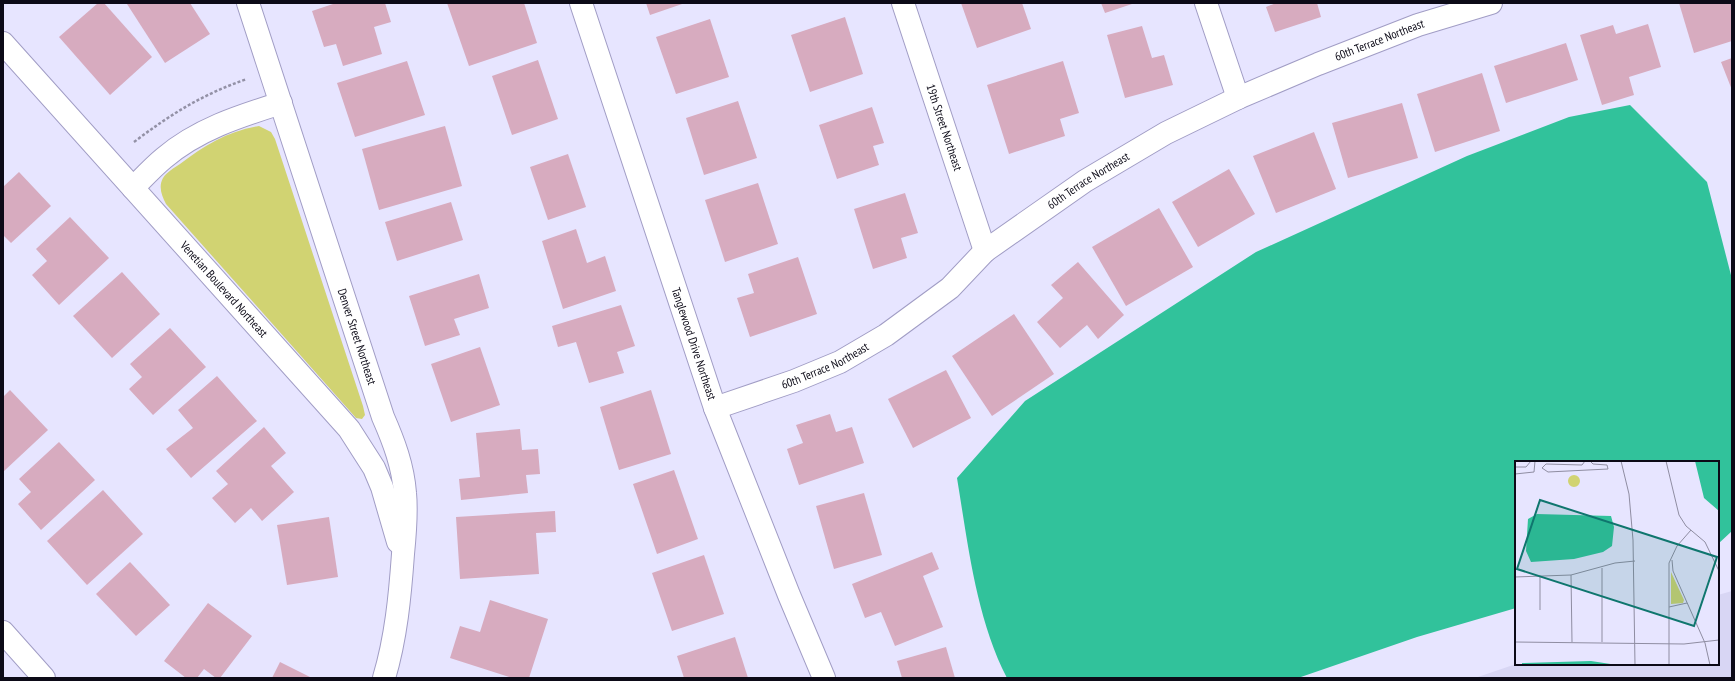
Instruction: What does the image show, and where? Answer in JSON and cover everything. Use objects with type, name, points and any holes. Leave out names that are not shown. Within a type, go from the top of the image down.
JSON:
[{"type":"street","name":"Denver Street Northeast","points":[[248,3],[383,417],[400,462],[405,494],[406,522],[397,617],[384,678]]},
{"type":"street","name":"Tanglewood Drive Northeast","points":[[581,3],[715,408],[789,595],[824,678]]},
{"type":"street","name":"19th Street Northeast","points":[[903,3],[985,251]]},
{"type":"street","points":[[1206,3],[1238,98]]},
{"type":"street","name":"60th Terrace Northeast","points":[[715,408],[794,381],[840,362],[886,335],[950,288],[985,251],[1086,181],[1166,133],[1238,98],[1318,64],[1418,25],[1491,3]]},
{"type":"street","name":"Venetian Boulevard Northeast","points":[[3,43],[349,428],[374,468],[382,487],[403,560]]},
{"type":"street","points":[[133,188],[165,157],[190,140],[215,126],[281,103]]},
{"type":"street","points":[[3,632],[44,678]]},
{"type":"path","points":[[134,142],[159,122],[201,98],[250,78]]},
{"type":"shaded area","points":[[1630,105],[1707,182],[1732,279],[1732,531],[1719,543],[1719,461],[1515,461],[1515,608],[1417,637],[1298,678],[1007,678],[996,655],[980,606],[969,554],[957,478],[1025,401],[1256,252],[1467,156],[1569,117]]},
{"type":"shaded area","points":[[259,126],[271,132],[275,139],[363,406],[365,415],[362,419],[356,418],[166,204],[162,195],[161,185],[163,178],[189,157],[207,145],[227,135]]},
{"type":"shaded area","points":[[1732,591],[1732,678],[1475,678],[1515,664],[1719,665],[1719,595]]},
{"type":"building","points":[[98,3],[104,3],[152,57],[110,95],[59,37]]},
{"type":"building","points":[[190,3],[210,34],[165,63],[127,4]]},
{"type":"building","points":[[336,3],[385,3],[391,22],[374,27],[382,54],[343,66],[336,44],[324,47],[312,11]]},
{"type":"building","points":[[447,3],[524,3],[537,43],[469,66]]},
{"type":"building","points":[[646,3],[685,3],[650,15]]},
{"type":"building","points":[[961,3],[1022,3],[1031,29],[977,48]]},
{"type":"building","points":[[1101,3],[1135,3],[1105,13]]},
{"type":"building","points":[[1276,3],[1317,3],[1321,17],[1275,32],[1266,7]]},
{"type":"building","points":[[1679,3],[1732,3],[1732,41],[1694,53]]},
{"type":"building","points":[[845,17],[863,74],[810,92],[791,35]]},
{"type":"building","points":[[710,19],[729,77],[676,94],[656,37]]},
{"type":"building","points":[[1648,24],[1661,67],[1629,77],[1634,95],[1602,105],[1580,35],[1613,25],[1616,34]]},
{"type":"building","points":[[1142,26],[1152,58],[1164,55],[1173,85],[1125,98],[1107,35]]},
{"type":"building","points":[[1566,43],[1578,80],[1506,103],[1494,66]]},
{"type":"building","points":[[1732,58],[1732,90],[1721,62]]},
{"type":"building","points":[[538,60],[558,119],[512,135],[492,76]]},
{"type":"building","points":[[407,61],[425,115],[355,137],[337,83]]},
{"type":"building","points":[[1063,61],[1079,113],[1060,119],[1065,136],[1009,154],[987,85]]},
{"type":"building","points":[[1482,73],[1500,131],[1435,152],[1417,94]]},
{"type":"building","points":[[738,101],[757,158],[704,175],[686,118]]},
{"type":"building","points":[[1402,103],[1418,158],[1348,178],[1332,123]]},
{"type":"building","points":[[872,107],[884,143],[873,146],[879,165],[837,179],[819,125]]},
{"type":"building","points":[[445,126],[462,186],[379,210],[362,149]]},
{"type":"building","points":[[1314,132],[1336,189],[1276,213],[1253,156]]},
{"type":"building","points":[[568,154],[586,207],[548,220],[530,167]]},
{"type":"building","points":[[1229,169],[1255,214],[1198,247],[1172,202]]},
{"type":"building","points":[[19,172],[51,206],[11,243],[3,235],[3,187]]},
{"type":"building","points":[[758,183],[778,244],[725,262],[705,200]]},
{"type":"building","points":[[905,193],[918,233],[901,238],[907,258],[873,269],[854,209]]},
{"type":"building","points":[[451,202],[463,240],[397,261],[385,222]]},
{"type":"building","points":[[1159,208],[1193,267],[1126,306],[1092,247]]},
{"type":"building","points":[[70,217],[109,258],[59,305],[32,275],[47,261],[36,249]]},
{"type":"building","points":[[576,229],[587,263],[605,256],[616,291],[563,309],[542,241]]},
{"type":"building","points":[[798,257],[817,314],[750,337],[737,298],[754,293],[748,274]]},
{"type":"building","points":[[1078,262],[1124,315],[1098,339],[1087,325],[1060,348],[1037,322],[1063,298],[1051,285]]},
{"type":"building","points":[[122,272],[160,314],[112,358],[73,316]]},
{"type":"building","points":[[479,274],[489,308],[454,319],[460,335],[425,346],[409,296]]},
{"type":"building","points":[[621,305],[635,346],[617,352],[624,373],[589,383],[576,342],[558,347],[552,326]]},
{"type":"building","points":[[1014,314],[1054,374],[992,416],[952,356]]},
{"type":"building","points":[[170,328],[206,367],[153,415],[129,389],[142,377],[130,364]]},
{"type":"building","points":[[480,347],[500,405],[451,422],[431,364]]},
{"type":"building","points":[[946,370],[971,418],[913,448],[888,399]]},
{"type":"building","points":[[217,376],[257,421],[191,478],[166,449],[193,428],[178,410]]},
{"type":"building","points":[[10,390],[48,430],[3,472],[3,397]]},
{"type":"building","points":[[651,390],[671,454],[619,470],[600,407]]},
{"type":"building","points":[[830,414],[836,432],[852,427],[864,463],[799,485],[787,449],[803,443],[796,425]]},
{"type":"building","points":[[264,427],[286,453],[271,466],[294,492],[262,521],[251,508],[235,523],[212,498],[228,484],[216,471]]},
{"type":"building","points":[[520,429],[522,450],[538,449],[540,474],[526,475],[528,493],[461,500],[459,479],[480,477],[476,433]]},
{"type":"building","points":[[59,442],[95,480],[41,530],[18,504],[31,492],[19,479]]},
{"type":"building","points":[[674,470],[698,539],[657,554],[633,484]]},
{"type":"building","points":[[103,490],[143,534],[87,585],[47,541]]},
{"type":"building","points":[[864,493],[882,555],[834,569],[816,506]]},
{"type":"building","points":[[555,511],[556,532],[536,533],[539,574],[460,579],[456,517]]},
{"type":"building","points":[[329,517],[338,577],[287,585],[277,525]]},
{"type":"building","points":[[932,552],[939,569],[923,576],[943,627],[895,646],[881,612],[865,618],[852,584]]},
{"type":"building","points":[[704,555],[724,614],[672,631],[652,573]]},
{"type":"building","points":[[130,562],[170,605],[136,636],[96,594]]},
{"type":"building","points":[[490,600],[548,619],[529,678],[512,678],[450,658],[460,626],[480,632]]},
{"type":"building","points":[[208,603],[252,636],[220,678],[216,678],[204,669],[197,678],[186,678],[164,661]]},
{"type":"building","points":[[735,637],[748,678],[684,678],[677,656]]},
{"type":"building","points":[[946,647],[955,678],[902,678],[897,661]]},
{"type":"building","points":[[280,662],[312,678],[272,678]]}]
